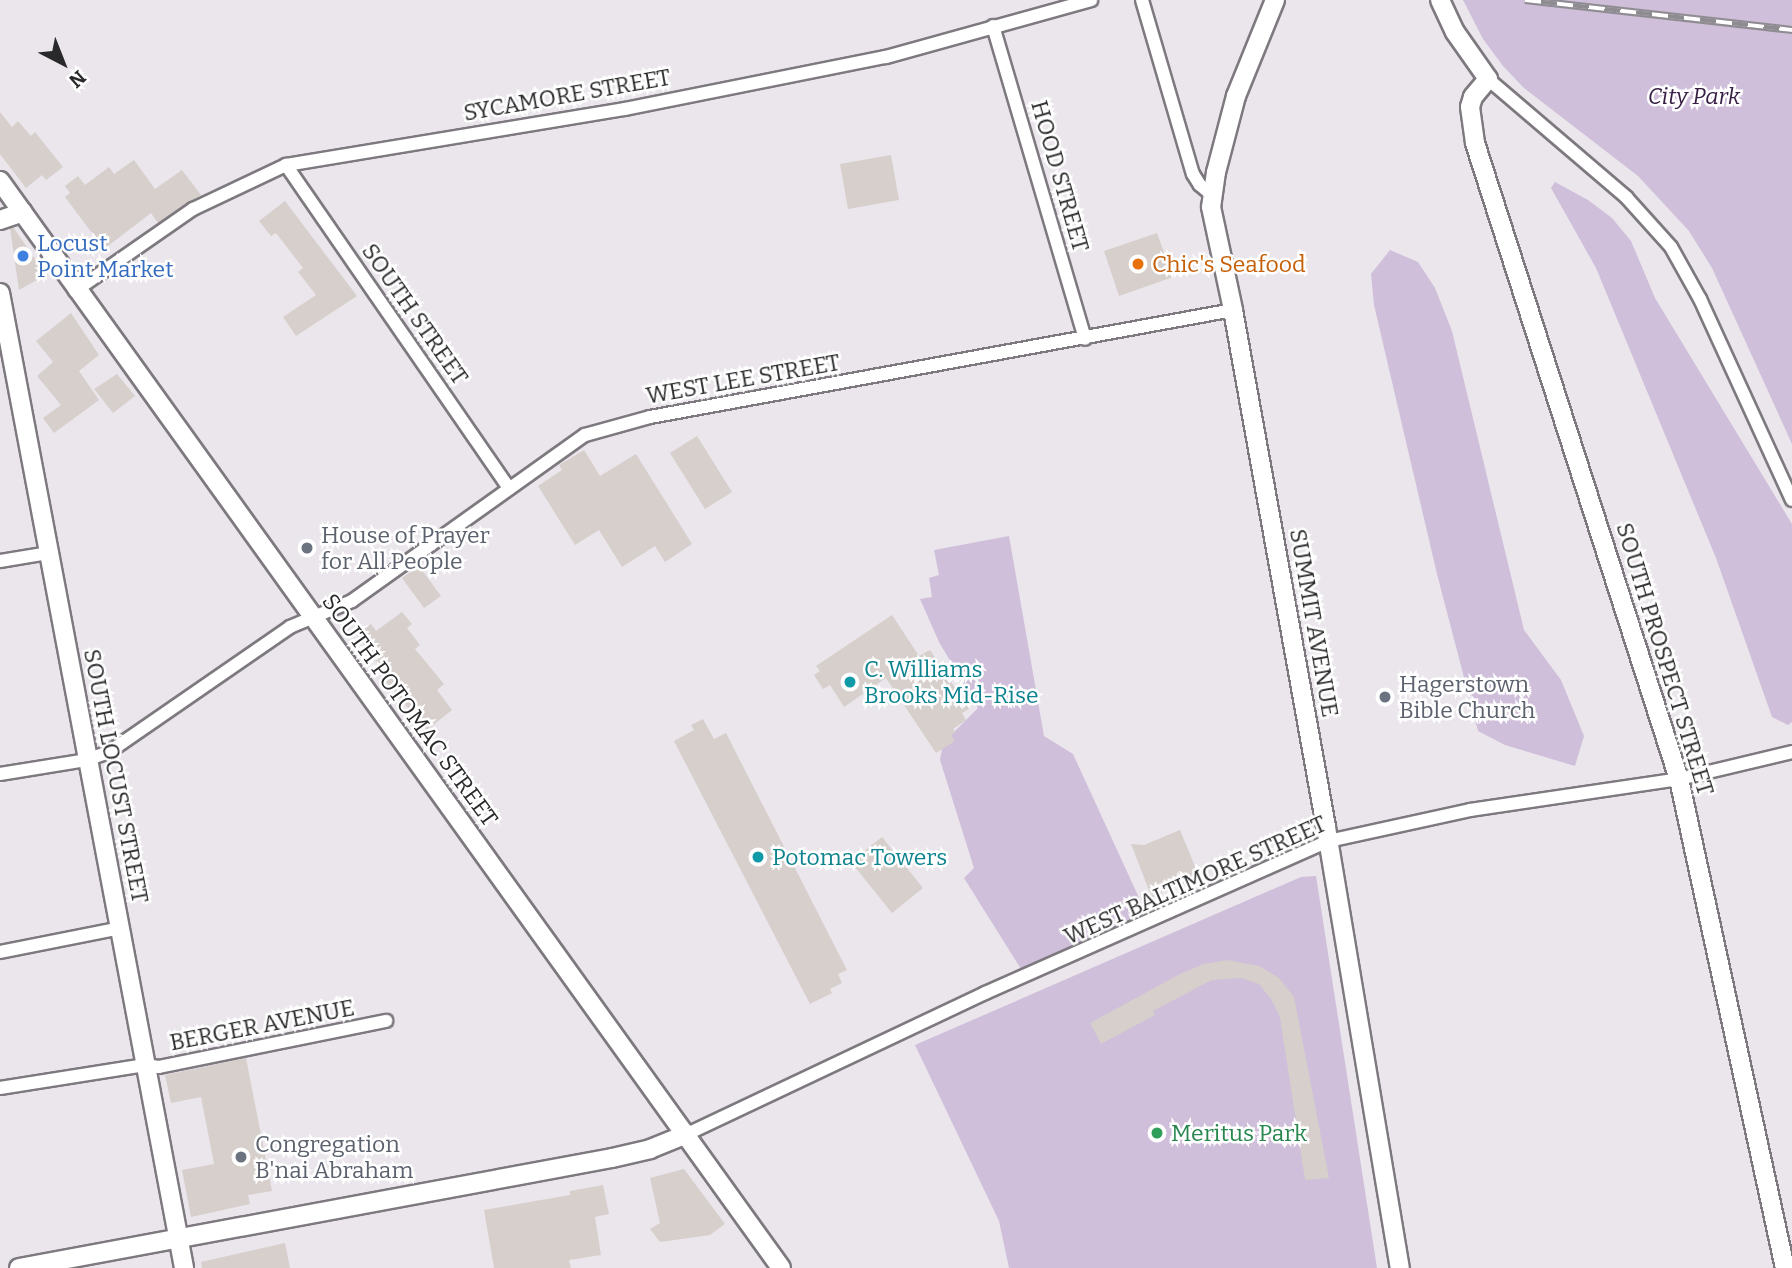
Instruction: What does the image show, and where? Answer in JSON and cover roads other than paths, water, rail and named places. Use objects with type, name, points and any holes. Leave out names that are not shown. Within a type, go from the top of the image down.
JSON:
[{"type":"main road","points":[[1212,195],[1236,96],[1275,0]]},
{"type":"main road","points":[[1440,0],[1460,42],[1488,79]]},
{"type":"main road","name":"SOUTH PROSPECT STREET","points":[[1488,79],[1473,97],[1469,107],[1475,143],[1679,779],[1784,1268]]},
{"type":"main road","name":"SOUTH POTOMAC STREET","points":[[0,181],[75,290],[687,1134],[781,1268]]},
{"type":"main road","name":"SUMMIT AVENUE","points":[[1212,195],[1211,207],[1233,310],[1328,841],[1400,1268]]},
{"type":"main road","points":[[0,220],[23,212]]},
{"type":"main road","name":"SOUTH LOCUST STREET","points":[[0,293],[5,348],[49,553],[184,1268]]},
{"type":"main road","points":[[19,1268],[612,1158],[650,1149],[687,1134]]},
{"type":"street","name":"SYCAMORE STREET","points":[[75,290],[193,209],[286,165],[625,109],[886,57],[1091,0]]},
{"type":"street","name":"SUMMIT AVENUE","points":[[1142,0],[1194,174],[1200,186],[1212,195]]},
{"type":"street","name":"HOOD STREET","points":[[993,26],[1085,339]]},
{"type":"street","points":[[1488,79],[1626,197],[1671,247],[1700,299],[1792,500]]},
{"type":"street","name":"SOUTH STREET","points":[[286,165],[509,488]]},
{"type":"street","name":"WEST LEE STREET","points":[[0,774],[86,760],[109,752],[290,627],[352,601],[585,435],[614,425],[1233,310]]},
{"type":"street","points":[[0,561],[49,553]]},
{"type":"street","name":"WEST BALTIMORE STREET","points":[[687,1134],[985,993],[1328,841],[1470,810],[1679,779],[1792,752]]},
{"type":"street","points":[[0,952],[121,928]]},
{"type":"street","name":"BERGER AVENUE","points":[[0,1088],[145,1065],[159,1067],[386,1021]]},
{"type":"railway","points":[[1525,0],[1792,30]]},
{"type":"place","name":"Locust Point Market","points":[[23,256]]},
{"type":"place","name":"Chic's Seafood","points":[[1138,264]]},
{"type":"place","name":"House of Prayer for All People","points":[[307,548]]},
{"type":"place","name":"C. Williams Brooks Mid‐Rise","points":[[850,682]]},
{"type":"place","name":"Hagerstown Bible Church","points":[[1385,697]]},
{"type":"place","name":"Potomac Towers","points":[[758,857]]},
{"type":"place","name":"Meritus Park","points":[[1157,1133]]},
{"type":"place","name":"Congregation B'nai Abraham","points":[[241,1157]]},
{"type":"park label","name":"City Park","points":[[1694,96]]}]
